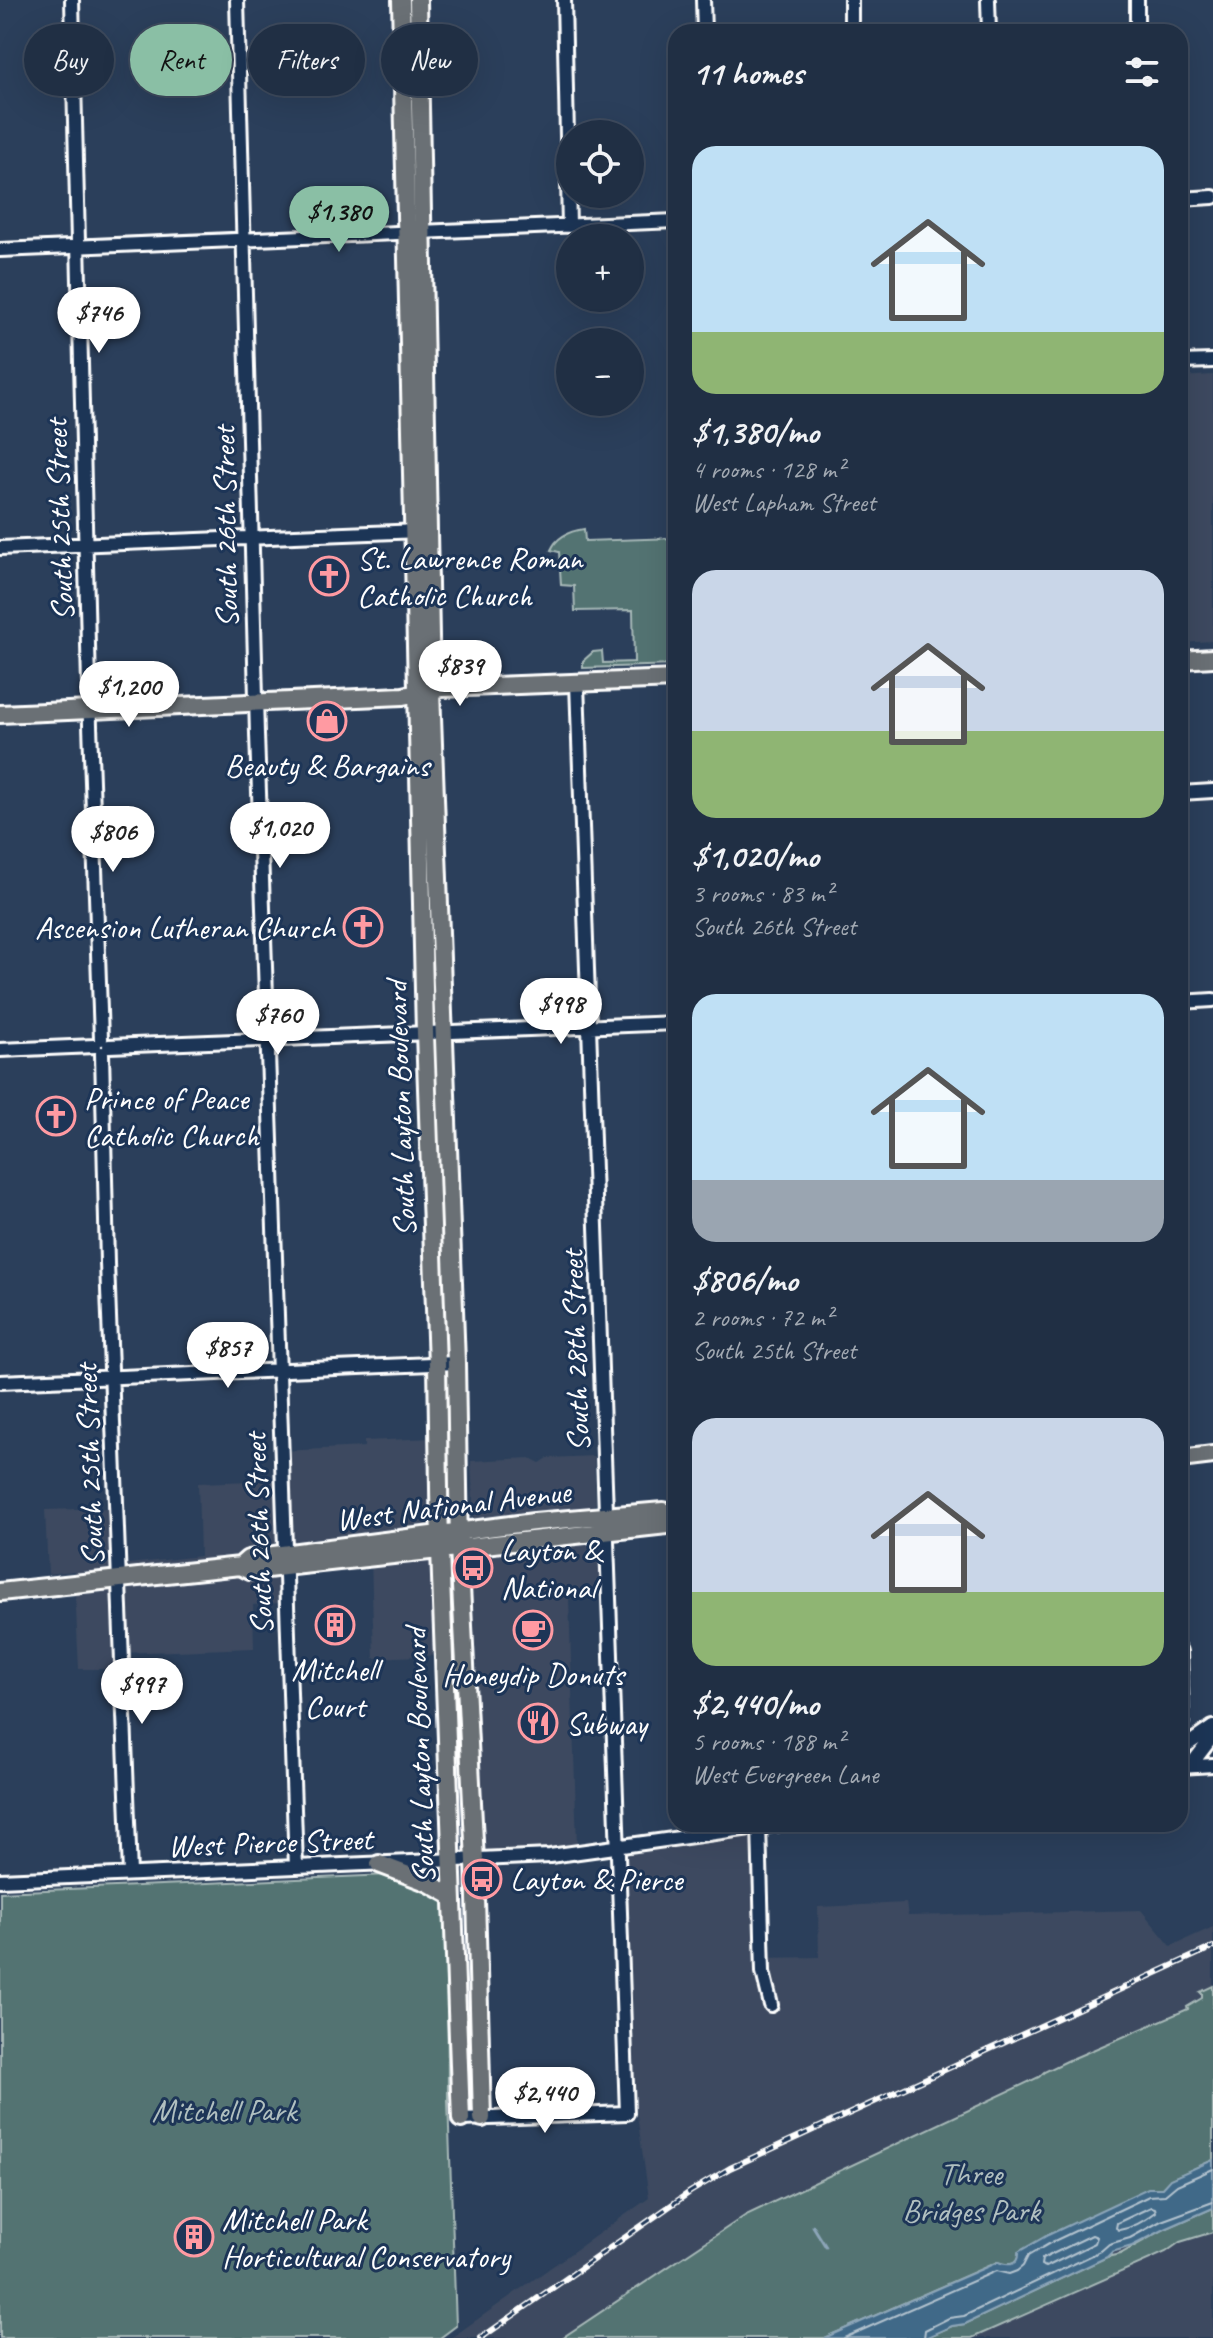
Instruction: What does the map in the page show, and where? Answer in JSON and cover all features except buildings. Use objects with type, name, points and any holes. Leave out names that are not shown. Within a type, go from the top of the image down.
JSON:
[{"type":"main road","name":"South Layton Boulevard","points":[[401,0],[414,232],[424,692],[425,1033],[437,1364],[439,1542],[461,2119]]},
{"type":"main road","name":"South Layton Boulevard","points":[[414,232],[418,0]]},
{"type":"main road","points":[[1188,660],[1213,658]]},
{"type":"main road","points":[[0,714],[256,703],[424,692],[442,688],[668,679]]},
{"type":"main road","name":"South Layton Boulevard","points":[[424,692],[445,1032],[482,2118]]},
{"type":"main road","points":[[1188,1458],[1213,1455]]},
{"type":"main road","name":"West National Avenue","points":[[0,1592],[240,1566],[248,1559],[284,1561],[460,1539],[473,1547],[668,1512]]},
{"type":"main road","name":"West National Avenue","points":[[607,1524],[668,1525]]},
{"type":"main road","points":[[443,1650],[458,1653],[460,1683],[466,1700]]},
{"type":"main road","points":[[379,1864],[429,1883],[452,1896]]},
{"type":"street","name":"South 25th Street","points":[[72,0],[90,711],[130,1874]]},
{"type":"street","name":"South 26th Street","points":[[237,0],[256,703],[296,1867]]},
{"type":"street","points":[[564,0],[569,224]]},
{"type":"street","points":[[703,0],[704,24]]},
{"type":"street","points":[[851,0],[851,24]]},
{"type":"street","points":[[988,0],[989,24]]},
{"type":"street","points":[[1137,0],[1137,24]]},
{"type":"street","points":[[1188,199],[1213,197]]},
{"type":"street","points":[[612,224],[668,221]]},
{"type":"street","points":[[0,250],[556,227]]},
{"type":"street","points":[[1188,362],[1213,361]]},
{"type":"street","points":[[0,548],[421,531]]},
{"type":"street","name":"South 28th Street","points":[[482,2118],[627,2113],[577,683]]},
{"type":"street","points":[[1188,793],[1213,791]]},
{"type":"street","points":[[1188,1002],[1213,1000]]},
{"type":"street","points":[[0,1050],[668,1023]]},
{"type":"street","points":[[0,1382],[456,1363]]},
{"type":"street","points":[[1188,1744],[1213,1727]]},
{"type":"street","points":[[1188,1763],[1213,1736]]},
{"type":"street","points":[[1188,1766],[1213,1765]]},
{"type":"street","name":"West Pierce Street","points":[[0,1880],[550,1856],[710,1832]]},
{"type":"street","points":[[759,1832],[763,1972],[771,2005]]},
{"type":"street","points":[[461,2119],[482,2118]]},
{"type":"shaded area","points":[[1213,375],[1213,641],[1188,643],[1188,377]]},
{"type":"shaded area","points":[[433,1438],[435,1528],[276,1546],[279,1603],[253,1605],[254,1648],[122,1653],[122,1669],[79,1669],[74,1571],[48,1574],[45,1510],[109,1508],[111,1566],[200,1556],[198,1483],[281,1480],[281,1451],[364,1447],[364,1441]]},
{"type":"shaded area","points":[[594,1456],[596,1503],[593,1506],[474,1518],[471,1461],[530,1458],[540,1463],[548,1458]]},
{"type":"shaded area","points":[[602,1539],[604,1596],[569,1598],[577,1845],[538,1851],[482,1853],[470,1562],[476,1554]]},
{"type":"shaded area","points":[[440,1550],[443,1655],[374,1658],[371,1558]]},
{"type":"shaded area","points":[[742,1835],[753,1838],[757,1958],[819,1957],[818,1907],[906,1903],[908,1916],[1141,1910],[1171,1946],[1213,1927],[1213,1986],[1200,1992],[1202,1998],[1188,2009],[1110,2042],[746,2215],[562,2338],[451,2338],[649,2198],[636,2108],[627,1853]]},
{"type":"shaded area","points":[[1213,2208],[1213,2338],[925,2338],[1107,2257],[1111,2252],[1133,2246]]},
{"type":"green space","points":[[584,529],[585,541],[668,538],[668,665],[583,668],[583,661],[593,652],[602,651],[603,663],[634,662],[633,610],[575,611],[574,586],[561,585],[559,552],[551,550],[564,535]]},
{"type":"green space","name":"Mitchell Park","points":[[388,1875],[442,1893],[447,1902],[448,2100],[456,2326],[440,2338],[0,2338],[0,1892]]},
{"type":"green space","name":"Three Bridges Park","points":[[1213,1986],[1213,2160],[1171,2179],[1162,2188],[1064,2228],[1019,2252],[1012,2264],[997,2262],[824,2338],[562,2338],[746,2215],[1067,2061],[1188,2009],[1202,1998],[1200,1992]]},
{"type":"green space","points":[[1213,2208],[1213,2232],[1180,2242],[1166,2252],[972,2338],[925,2338],[952,2326],[965,2324]]},
{"type":"water","points":[[1213,2160],[1213,2208],[1132,2246],[1112,2252],[965,2324],[952,2326],[925,2338],[824,2338],[998,2262],[1012,2264],[1017,2260],[1018,2252],[1048,2235],[1148,2188],[1162,2188],[1170,2179]]},
{"type":"waterway","points":[[813,2226],[826,2247]]},
{"type":"railway","points":[[481,2338],[690,2192],[730,2168],[1213,1947]]},
{"type":"place","name":"St. Lawrence Roman Catholic Church","points":[[329,576]]},
{"type":"place","name":"Beauty & Bargains","points":[[327,721]]},
{"type":"place","name":"Ascension Lutheran Church","points":[[363,927]]},
{"type":"place","name":"Prince of Peace Catholic Church","points":[[56,1116]]},
{"type":"place","name":"Layton & National","points":[[473,1568]]},
{"type":"place","name":"Mitchell Court","points":[[335,1625]]},
{"type":"place","name":"Honeydip Donuts","points":[[533,1630]]},
{"type":"place","name":"Subway","points":[[538,1723]]},
{"type":"place","name":"Layton & Pierce","points":[[482,1879]]},
{"type":"place","name":"Mitchell Park Horticultural Conservatory","points":[[194,2237]]}]
